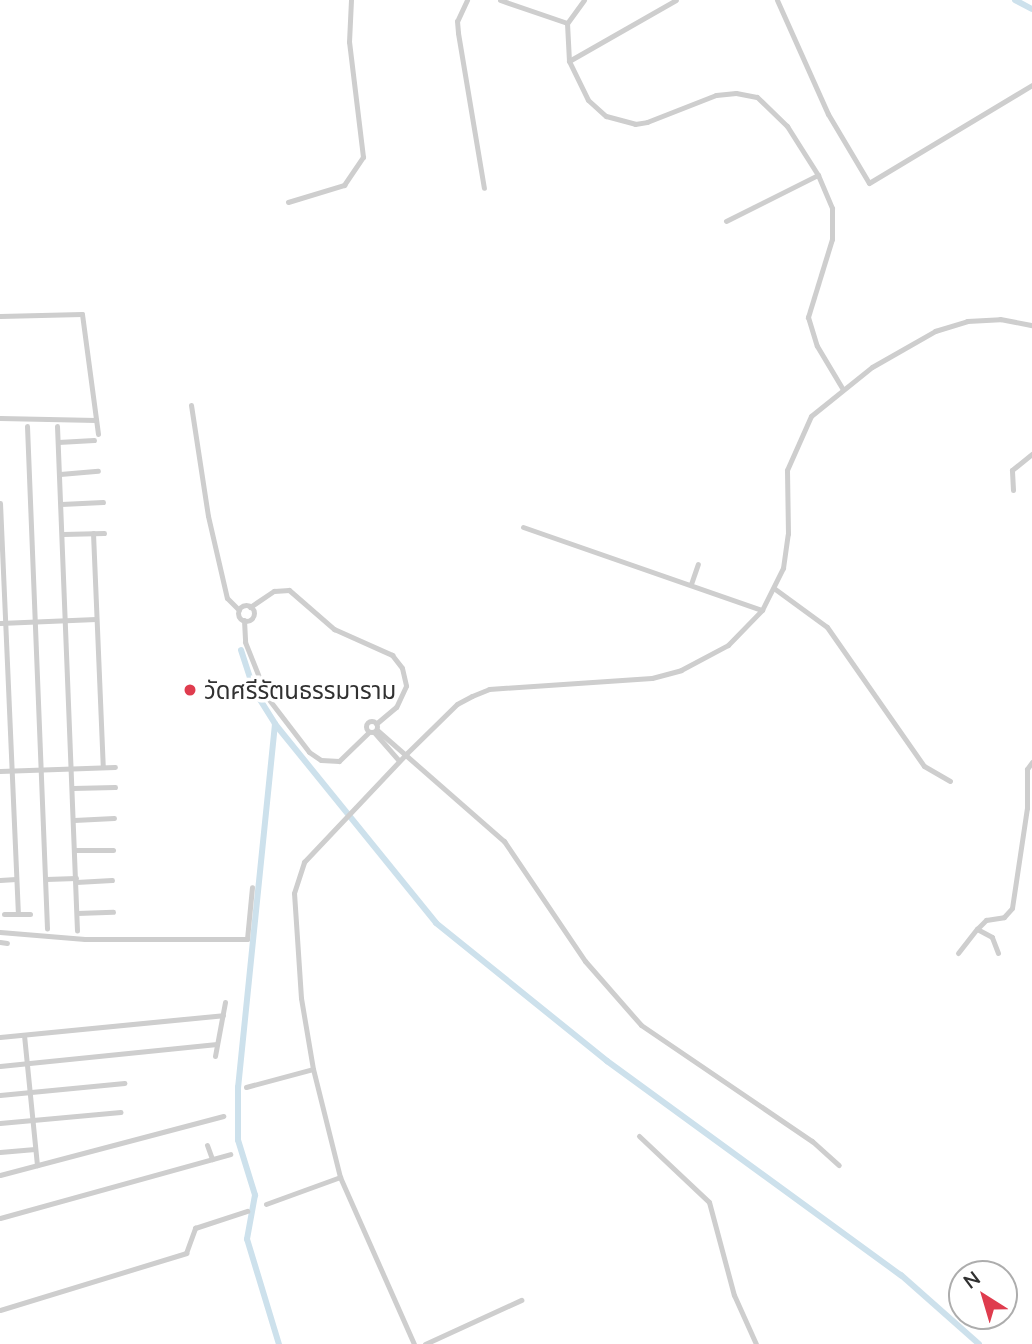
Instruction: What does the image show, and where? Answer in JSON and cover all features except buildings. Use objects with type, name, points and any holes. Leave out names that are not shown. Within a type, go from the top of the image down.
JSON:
[{"type":"street","points":[[288,202],[344,185],[363,157],[349,42],[351,0]]},
{"type":"street","points":[[467,0],[457,21],[458,33],[484,188]]},
{"type":"street","points":[[500,0],[567,23]]},
{"type":"street","points":[[584,0],[567,23],[569,61],[588,100],[606,116],[624,122],[647,122],[726,92],[757,97],[778,113],[818,175],[833,222],[809,309],[809,328],[842,388]]},
{"type":"street","points":[[569,61],[676,0]]},
{"type":"street","points":[[777,0],[828,114],[869,183],[1032,85]]},
{"type":"street","points":[[726,221],[818,175]]},
{"type":"street","points":[[0,316],[82,314],[96,437],[58,442]]},
{"type":"street","points":[[414,1344],[340,1177],[313,1069],[301,998],[294,886],[304,862],[406,754],[457,704],[472,696],[489,689],[652,678],[681,670],[727,645],[762,610],[775,589],[787,550],[784,494],[792,450],[811,415],[842,388],[902,347],[935,331],[967,321],[1000,319],[1032,325]]},
{"type":"street","points":[[191,405],[208,516],[227,598],[239,610],[244,620],[245,642],[267,697],[309,752],[321,760],[339,761],[396,706],[405,686],[402,668],[392,655],[334,629],[289,590],[274,591],[250,607],[239,610]]},
{"type":"street","points":[[0,418],[96,420]]},
{"type":"street","points":[[27,426],[43,769],[47,929]]},
{"type":"street","points":[[57,426],[67,620],[77,931]]},
{"type":"street","points":[[1013,490],[1012,470],[1032,454]]},
{"type":"street","points":[[60,474],[98,471]]},
{"type":"street","points":[[61,504],[103,502]]},
{"type":"street","points":[[0,503],[3,623],[18,914]]},
{"type":"street","points":[[523,527],[762,610]]},
{"type":"street","points":[[93,533],[103,767]]},
{"type":"street","points":[[63,534],[104,533]]},
{"type":"street","points":[[691,584],[698,564]]},
{"type":"street","points":[[775,589],[827,627],[924,766],[950,781]]},
{"type":"street","points":[[244,620],[253,617],[250,607]]},
{"type":"street","points":[[3,623],[96,619]]},
{"type":"street","points":[[374,730],[406,754],[504,841],[585,961],[643,1027],[812,1141],[839,1165]]},
{"type":"street","points":[[388,743],[399,761]]},
{"type":"street","points":[[958,953],[977,929],[1012,908],[1032,762]]},
{"type":"street","points":[[0,771],[116,767]]},
{"type":"street","points":[[73,788],[115,787]]},
{"type":"street","points":[[74,820],[114,818]]},
{"type":"street","points":[[75,850],[113,850]]},
{"type":"street","points":[[0,880],[16,879]]},
{"type":"street","points":[[46,879],[112,880]]},
{"type":"street","points":[[0,932],[85,939],[247,939],[252,887]]},
{"type":"street","points":[[77,913],[113,912]]},
{"type":"street","points":[[4,914],[30,914]]},
{"type":"street","points":[[977,929],[989,932],[998,953]]},
{"type":"street","points":[[215,1056],[225,1002]]},
{"type":"street","points":[[0,1037],[223,1015]]},
{"type":"street","points":[[24,1035],[37,1165]]},
{"type":"street","points":[[0,1066],[217,1044]]},
{"type":"street","points":[[246,1087],[313,1069]]},
{"type":"street","points":[[0,1095],[124,1083]]},
{"type":"street","points":[[0,1124],[120,1112]]},
{"type":"street","points":[[0,1175],[223,1116]]},
{"type":"street","points":[[639,1136],[709,1202],[734,1295],[756,1344]]},
{"type":"street","points":[[207,1145],[212,1159]]},
{"type":"street","points":[[0,1152],[35,1149]]},
{"type":"street","points":[[0,1218],[230,1154]]},
{"type":"street","points":[[266,1204],[340,1177]]},
{"type":"street","points":[[0,1310],[187,1253],[195,1228],[247,1212]]},
{"type":"street","points":[[425,1344],[521,1300]]},
{"type":"waterway","points":[[1015,0],[1032,9]]},
{"type":"waterway","points":[[241,650],[254,690],[275,724],[436,923],[607,1061],[901,1275],[979,1344]]},
{"type":"waterway","points":[[275,724],[238,1087],[238,1140],[255,1195],[247,1239],[279,1344]]},
{"type":"place","name":"วัดศรีรัตนธรรมาราม","points":[[190,690]]}]
